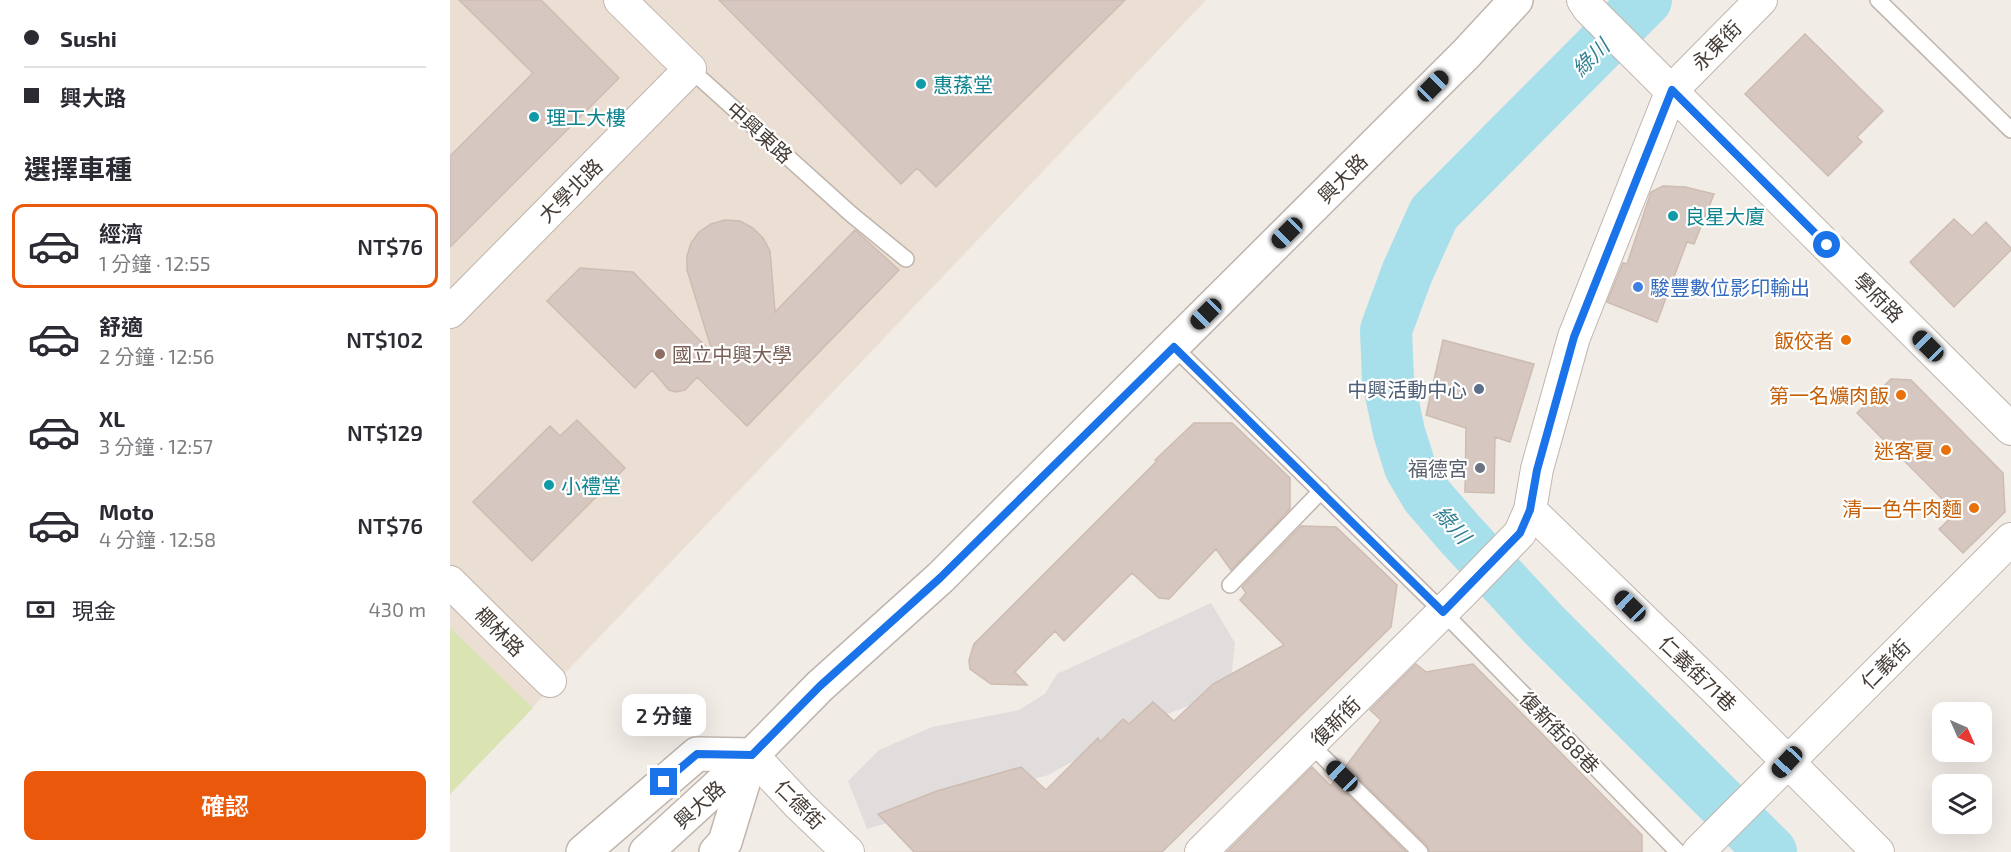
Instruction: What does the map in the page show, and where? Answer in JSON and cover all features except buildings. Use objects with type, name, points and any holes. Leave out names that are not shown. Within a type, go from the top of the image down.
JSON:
[{"type":"street","name":"中興東路","points":[[620,0],[690,69]]},
{"type":"street","name":"興大路","points":[[646,852],[752,755],[820,686],[940,578],[1466,54],[1516,0]]},
{"type":"street","name":"永東街","points":[[1672,90],[1761,0]]},
{"type":"street","name":"學府路","points":[[1586,4],[2011,429]]},
{"type":"street","name":"大學北路","points":[[450,312],[690,69]]},
{"type":"street","points":[[1530,510],[1537,470],[1574,337],[1672,90]]},
{"type":"street","name":"復新街","points":[[1201,852],[1311,745],[1512,542],[1520,533],[1530,510]]},
{"type":"street","name":"仁義街71巷","points":[[1530,510],[1713,687],[1878,852]]},
{"type":"street","name":"仁義街","points":[[1707,843],[2011,539]]},
{"type":"street","name":"椰林路","points":[[450,582],[550,681]]},
{"type":"street","name":"興大路","points":[[583,852],[697,754],[752,755]]},
{"type":"street","name":"興大路","points":[[716,852],[725,842],[752,755]]},
{"type":"street","name":"仁德街","points":[[752,755],[798,805],[848,852]]},
{"type":"lane","points":[[1878,0],[2011,130]]},
{"type":"lane","name":"中興東路","points":[[690,69],[851,214],[906,259]]},
{"type":"lane","name":"復新街88巷","points":[[1174,347],[1443,612],[1677,852]]},
{"type":"lane","points":[[1230,585],[1322,491]]},
{"type":"lane","points":[[1311,745],[1420,852]]},
{"type":"shaded area","name":"國立中興大學","points":[[450,0],[1206,0],[450,794]]},
{"type":"shaded area","points":[[1211,603],[1235,643],[1230,689],[1138,726],[1048,775],[867,829],[848,781],[879,750],[932,727],[1019,710],[1045,694],[1057,674]]},
{"type":"green space","points":[[450,628],[533,708],[450,794]]},
{"type":"waterway","name":"綠川","points":[[1646,0],[1434,213],[1407,273],[1386,330],[1388,380],[1399,432],[1410,467],[1427,496],[1544,625],[1771,852]]},
{"type":"place","name":"惠蓀堂","points":[[921,84]]},
{"type":"place","name":"理工大樓","points":[[534,117]]},
{"type":"place","name":"良星大廈","points":[[1673,216]]},
{"type":"place","name":"駿豐數位影印輸出","points":[[1638,287]]},
{"type":"place","name":"飯佼者","points":[[1846,340]]},
{"type":"place","name":"國立中興大學","points":[[660,354]]},
{"type":"place","name":"中興活動中心","points":[[1479,389]]},
{"type":"place","name":"第一名爌肉飯","points":[[1901,395]]},
{"type":"place","name":"迷客夏","points":[[1946,450]]},
{"type":"place","name":"福德宮","points":[[1480,468]]},
{"type":"place","name":"小禮堂","points":[[549,485]]},
{"type":"place","name":"清一色牛肉麵","points":[[1974,508]]},
{"type":"route","points":[[664,782],[697,754],[752,755],[820,686],[940,578],[1174,347],[1443,612],[1520,533],[1530,510],[1537,470],[1574,337],[1672,90],[1827,245]]}]
